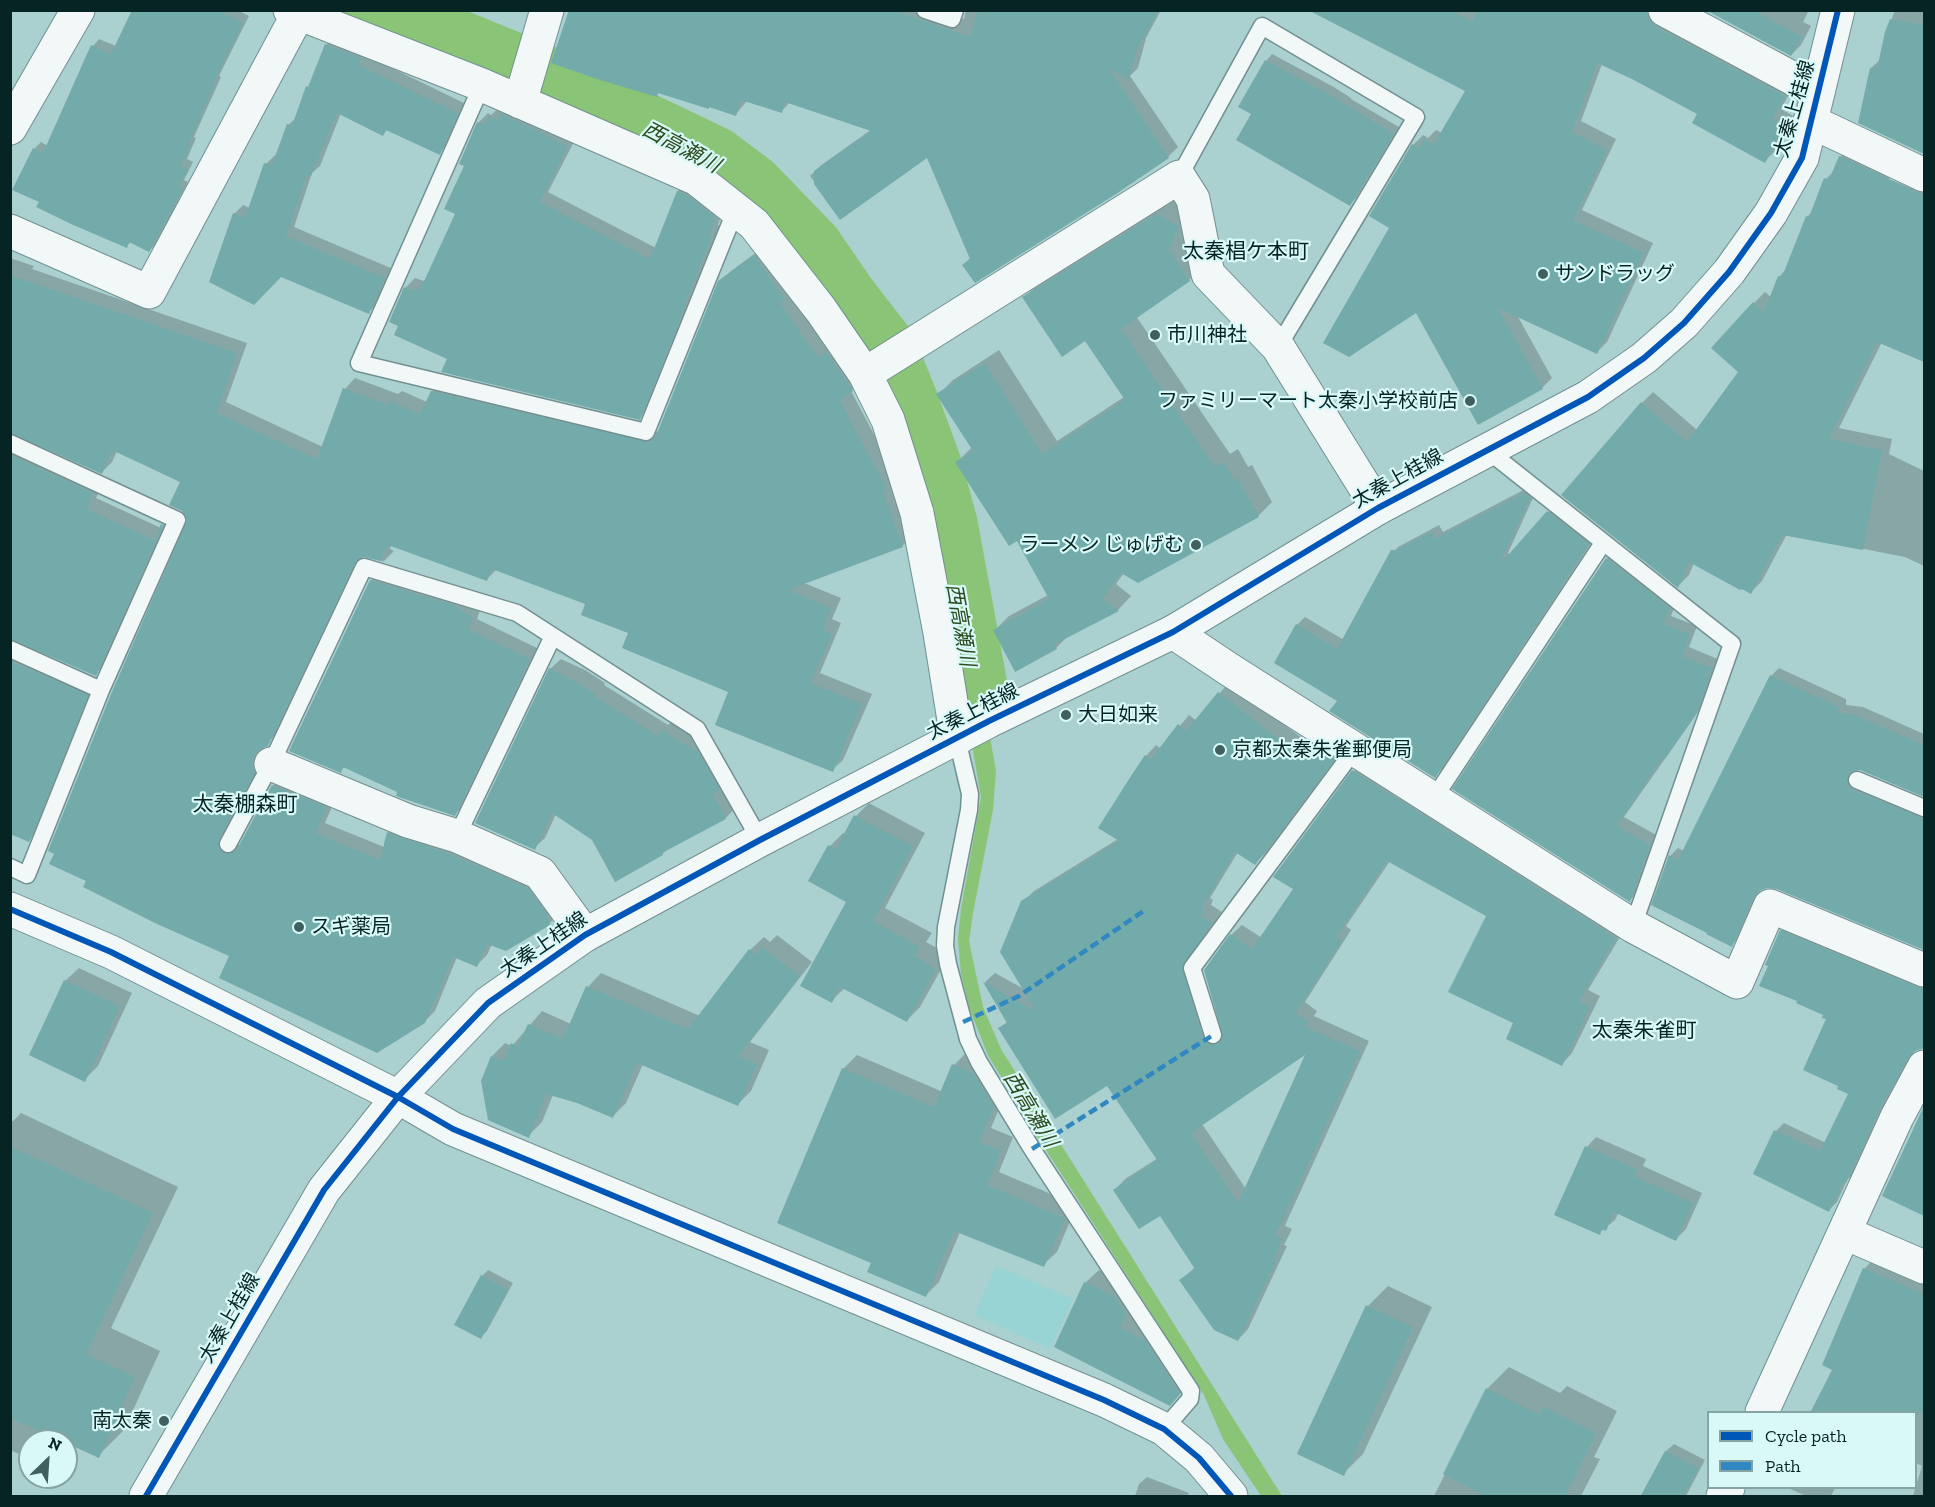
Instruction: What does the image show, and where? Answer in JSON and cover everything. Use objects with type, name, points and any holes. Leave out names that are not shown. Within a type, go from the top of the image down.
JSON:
[{"type":"street","points":[[10,128],[78,10]]},
{"type":"street","points":[[520,102],[548,10]]},
{"type":"street","points":[[1665,10],[1924,175]]},
{"type":"street","name":"太秦上桂線","points":[[146,1497],[324,1190],[398,1097],[488,1003],[585,935],[760,840],[971,731],[1173,632],[1378,508],[1588,397],[1644,358],[1684,323],[1729,272],[1771,213],[1802,158],[1838,10]]},
{"type":"street","points":[[10,231],[149,292],[294,12],[482,86],[697,179],[754,224],[821,310],[865,374],[888,420],[917,513],[940,633],[971,731]]},
{"type":"street","points":[[865,374],[1179,177],[1193,199],[1208,274],[1278,347],[1378,508]]},
{"type":"street","points":[[1173,632],[1633,926],[1737,982],[1770,906],[1924,970]]},
{"type":"street","points":[[271,764],[408,821],[457,836],[540,873],[585,935]]},
{"type":"street","points":[[10,909],[111,952],[398,1097],[453,1129],[1104,1400],[1164,1429],[1199,1458],[1222,1492]]},
{"type":"street","points":[[1763,1411],[1897,1117],[1924,1067]]},
{"type":"street","points":[[1845,1233],[1924,1267]]},
{"type":"lane","points":[[925,10],[952,19],[955,10]]},
{"type":"lane","points":[[1179,177],[1262,26],[1416,117],[1278,347]]},
{"type":"lane","points":[[482,86],[358,363],[646,432],[736,209]]},
{"type":"lane","points":[[10,443],[177,520],[101,690],[27,875],[10,867]]},
{"type":"lane","points":[[1487,450],[1732,644],[1633,926]]},
{"type":"lane","points":[[1434,798],[1603,543]]},
{"type":"lane","points":[[228,844],[271,764],[364,567],[517,613],[697,729],[760,840]]},
{"type":"lane","points":[[457,836],[553,636]]},
{"type":"lane","points":[[10,650],[101,690]]},
{"type":"lane","points":[[971,731],[969,810],[946,927],[945,946],[968,1039],[979,1062],[1032,1149],[1191,1391],[1190,1399],[1164,1429]]},
{"type":"lane","points":[[1213,1035],[1192,968],[1355,749]]},
{"type":"lane","points":[[1857,780],[1924,808]]},
{"type":"shaded area","points":[[996,1265],[1073,1299],[1050,1349],[974,1315]]},
{"type":"water","points":[[963,586],[996,771],[993,810],[969,941],[983,1007],[1001,1049],[1282,1496],[1261,1496],[1223,1439],[1204,1395],[1037,1136],[988,1055],[970,1010],[961,974],[958,939],[961,909],[981,797],[945,589]]},
{"type":"building","points":[[132,10],[217,10],[243,23],[213,83],[215,84],[188,144],[190,146],[181,166],[188,169],[178,187],[183,189],[149,252],[129,242],[127,248],[71,224],[36,207],[39,202],[12,190],[33,148],[43,153],[91,45],[111,54]]},
{"type":"building","points":[[569,10],[892,10],[970,37],[978,10],[1159,10],[1137,49],[1129,80],[1109,68],[1169,158],[975,283],[962,265],[970,259],[927,158],[840,220],[814,184],[814,171],[871,131],[785,102],[782,113],[741,100],[736,116],[658,93],[657,97],[551,63]]},
{"type":"building","points":[[1308,10],[1451,10],[1472,22],[1478,10],[1646,10],[1649,19],[1656,27],[1785,96],[1773,119],[1784,126],[1765,163],[1692,123],[1697,114],[1597,63],[1572,132],[1607,150],[1573,220],[1644,253],[1597,354],[1498,308],[1543,389],[1478,425],[1416,313],[1349,357],[1323,343],[1389,228],[1369,216],[1412,144],[1419,148],[1424,139],[1434,144],[1465,91]]},
{"type":"building","points":[[1706,10],[1753,10],[1802,37],[1791,56]]},
{"type":"building","points":[[1890,19],[1924,25],[1924,154],[1858,123],[1870,68],[1877,69]]},
{"type":"building","points":[[325,44],[361,58],[359,65],[458,113],[440,155],[386,130],[383,136],[337,113],[311,176],[307,175],[286,236],[385,278],[369,314],[281,277],[254,305],[209,282],[233,213],[245,218],[264,163],[272,165],[287,124],[292,126],[306,86],[308,87]]},
{"type":"building","points":[[1265,60],[1325,92],[1394,134],[1350,206],[1236,140],[1251,114],[1238,107]]},
{"type":"building","points":[[501,114],[568,146],[540,202],[650,259],[677,191],[687,195],[715,217],[710,234],[712,235],[640,420],[441,372],[447,359],[394,335],[398,326],[389,322],[404,287],[414,291],[415,288],[420,290],[455,214],[444,209],[464,166],[459,164],[477,122],[484,125],[489,116],[497,120]]},
{"type":"building","points":[[1839,156],[1924,194],[1924,362],[1877,342],[1829,439],[1882,450],[1863,550],[1782,535],[1751,594],[1689,562],[1678,588],[1561,495],[1641,402],[1687,442],[1738,372],[1711,348],[1753,302],[1764,312],[1778,276],[1782,277],[1806,216],[1809,217],[1824,178],[1829,180]]},
{"type":"building","points":[[1156,214],[1179,226],[1169,250],[1190,281],[1121,329],[1215,467],[1224,462],[1234,480],[1237,478],[1259,517],[1138,583],[1121,573],[1103,599],[1119,611],[1055,644],[1057,649],[1015,672],[993,630],[1049,599],[1017,541],[1009,546],[955,462],[973,451],[936,394],[985,363],[1042,454],[1125,400],[1085,341],[1062,357],[1022,297]]},
{"type":"building","points":[[754,255],[785,300],[780,303],[818,358],[826,352],[853,391],[840,400],[887,490],[883,491],[903,547],[788,590],[831,608],[823,630],[832,634],[810,683],[862,704],[833,772],[715,725],[728,692],[622,648],[628,633],[581,615],[585,604],[492,569],[487,581],[388,545],[381,560],[385,562],[363,557],[355,563],[268,746],[260,749],[254,756],[252,766],[255,772],[219,839],[219,849],[228,854],[237,849],[272,785],[326,807],[316,833],[380,860],[387,832],[450,854],[528,888],[547,914],[550,925],[506,951],[487,944],[477,967],[453,957],[425,1023],[377,1053],[219,978],[229,956],[83,887],[86,881],[49,864],[54,854],[48,851],[111,694],[187,520],[182,511],[169,505],[180,482],[112,450],[102,474],[10,433],[10,275],[237,353],[217,413],[317,459],[343,388],[388,405],[390,401],[420,414],[431,391],[649,442],[656,436],[718,281]]},
{"type":"building","points":[[10,455],[93,493],[87,509],[154,540],[161,524],[163,525],[96,676],[10,639]]},
{"type":"building","points":[[1524,493],[1530,498],[1502,562],[1547,511],[1589,544],[1435,778],[1329,711],[1337,701],[1274,663],[1296,624],[1337,649],[1391,550],[1396,550],[1431,532],[1435,539]]},
{"type":"building","points":[[1606,558],[1670,608],[1664,624],[1690,634],[1682,656],[1712,668],[1697,712],[1665,759],[1663,757],[1617,826],[1650,845],[1630,902],[1452,789]]},
{"type":"building","points":[[370,580],[453,605],[473,617],[468,629],[530,659],[455,816],[396,796],[397,792],[343,767],[341,773],[289,751]]},
{"type":"building","points":[[10,661],[88,695],[29,842],[10,834]]},
{"type":"building","points":[[549,668],[596,694],[594,696],[658,736],[662,730],[699,753],[720,790],[713,794],[726,819],[662,853],[663,855],[615,882],[592,840],[552,813],[535,850],[475,823]]},
{"type":"building","points":[[1770,675],[1839,707],[1838,713],[1855,715],[1924,745],[1924,797],[1860,770],[1850,772],[1847,781],[1848,786],[1853,790],[1924,818],[1924,950],[1777,889],[1767,888],[1759,891],[1753,898],[1732,947],[1651,905],[1669,855],[1678,860]]},
{"type":"building","points":[[1218,692],[1297,753],[1306,741],[1335,759],[1255,865],[1235,852],[1201,909],[1204,911],[1201,916],[1212,923],[1182,967],[1206,1043],[1217,1045],[1223,1037],[1204,970],[1230,934],[1252,949],[1293,889],[1273,877],[1352,770],[1616,938],[1579,1001],[1590,1006],[1562,1066],[1506,1039],[1513,1023],[1448,992],[1486,916],[1387,861],[1336,937],[1342,941],[1296,1013],[1308,1022],[1305,1027],[1360,1051],[1277,1232],[1276,1236],[1282,1239],[1275,1256],[1278,1257],[1238,1341],[1214,1330],[1179,1280],[1195,1269],[1160,1216],[1139,1229],[1113,1190],[1157,1160],[1107,1086],[1055,1119],[998,1028],[1007,1023],[983,982],[1036,1011],[1000,952],[1021,901],[1119,841],[1098,828],[1145,755],[1151,759],[1178,724],[1186,731]],"holes":[[[1305,1055],[1238,1203],[1191,1133]]]},
{"type":"building","points":[[854,815],[913,846],[873,921],[920,947],[914,956],[936,969],[907,1022],[840,987],[832,1003],[800,986],[846,902],[808,881],[828,845],[836,849]]},
{"type":"building","points":[[1780,930],[1924,988],[1924,1048],[1915,1051],[1908,1058],[1880,1109],[1846,1183],[1843,1182],[1829,1212],[1753,1174],[1774,1130],[1820,1151],[1848,1094],[1837,1089],[1838,1086],[1803,1070],[1826,1019],[1822,1018],[1823,1015],[1796,1003],[1797,1001],[1759,986]]},
{"type":"building","points":[[762,947],[800,976],[738,1056],[757,1064],[738,1106],[637,1063],[613,1118],[577,1103],[546,1094],[529,1138],[488,1120],[481,1081],[491,1056],[504,1061],[511,1043],[518,1046],[528,1024],[563,1039],[586,986],[688,1029],[749,949],[756,955]]},
{"type":"building","points":[[64,980],[120,1006],[85,1082],[29,1055]]},
{"type":"building","points":[[952,1064],[974,1074],[994,1107],[979,1142],[1001,1150],[987,1185],[1065,1218],[1044,1267],[954,1231],[926,1297],[867,1272],[871,1263],[777,1223],[842,1068],[934,1107]]},
{"type":"building","points":[[1924,1106],[1924,1216],[1882,1196]]},
{"type":"building","points":[[10,1146],[153,1213],[86,1354],[135,1377],[99,1458],[78,1448],[78,1429],[34,1429],[10,1418]]},
{"type":"building","points":[[1585,1146],[1637,1169],[1634,1176],[1693,1203],[1676,1241],[1614,1212],[1606,1231],[1602,1229],[1600,1235],[1554,1215]]},
{"type":"building","points":[[1863,1268],[1924,1294],[1924,1413],[1917,1413],[1917,1411],[1811,1411],[1832,1370],[1822,1365]]},
{"type":"building","points":[[481,1275],[508,1290],[481,1339],[454,1325]]},
{"type":"building","points":[[1084,1282],[1114,1296],[1126,1314],[1120,1328],[1145,1340],[1180,1394],[1170,1406],[1054,1347]]},
{"type":"building","points":[[1366,1305],[1413,1327],[1344,1476],[1297,1454]]},
{"type":"building","points":[[1486,1388],[1540,1415],[1544,1407],[1596,1433],[1565,1497],[1487,1497],[1443,1474]]},
{"type":"building","points":[[1665,1451],[1699,1468],[1683,1497],[1640,1497]]},
{"type":"waterway","name":"西高瀬川","points":[[361,10],[546,82],[713,162],[749,189],[808,250],[843,301],[881,350],[901,399],[926,467],[942,526],[971,684]]},
{"type":"marked path","points":[[963,1022],[1019,996],[1145,910]]},
{"type":"marked path","points":[[1032,1149],[1213,1035]]},
{"type":"cycle path","points":[[146,1496],[324,1190],[398,1097],[488,1003],[585,935],[760,840],[989,721],[1173,632],[1378,508],[1588,397],[1644,358],[1684,323],[1729,272],[1771,213],[1802,158],[1838,10]]},
{"type":"cycle path","points":[[10,909],[111,952],[398,1097],[453,1129],[1104,1400],[1164,1429],[1199,1458],[1231,1496]]},
{"type":"place","name":"サンドラッグ","points":[[1543,274]]},
{"type":"place","name":"市川神社","points":[[1155,335]]},
{"type":"place","name":"ファミリーマート太秦小学校前店","points":[[1470,401]]},
{"type":"place","name":"ラーメン じゅげむ","points":[[1196,545]]},
{"type":"place","name":"大日如来","points":[[1066,715]]},
{"type":"place","name":"京都太秦朱雀郵便局","points":[[1220,750]]},
{"type":"place","name":"スギ薬局","points":[[299,927]]},
{"type":"place","name":"南太秦","points":[[164,1421]]},
{"type":"district","name":"太秦椙ケ本町","points":[[1246,252]]},
{"type":"district","name":"太秦棚森町","points":[[245,805]]},
{"type":"district","name":"太秦朱雀町","points":[[1644,1031]]}]
